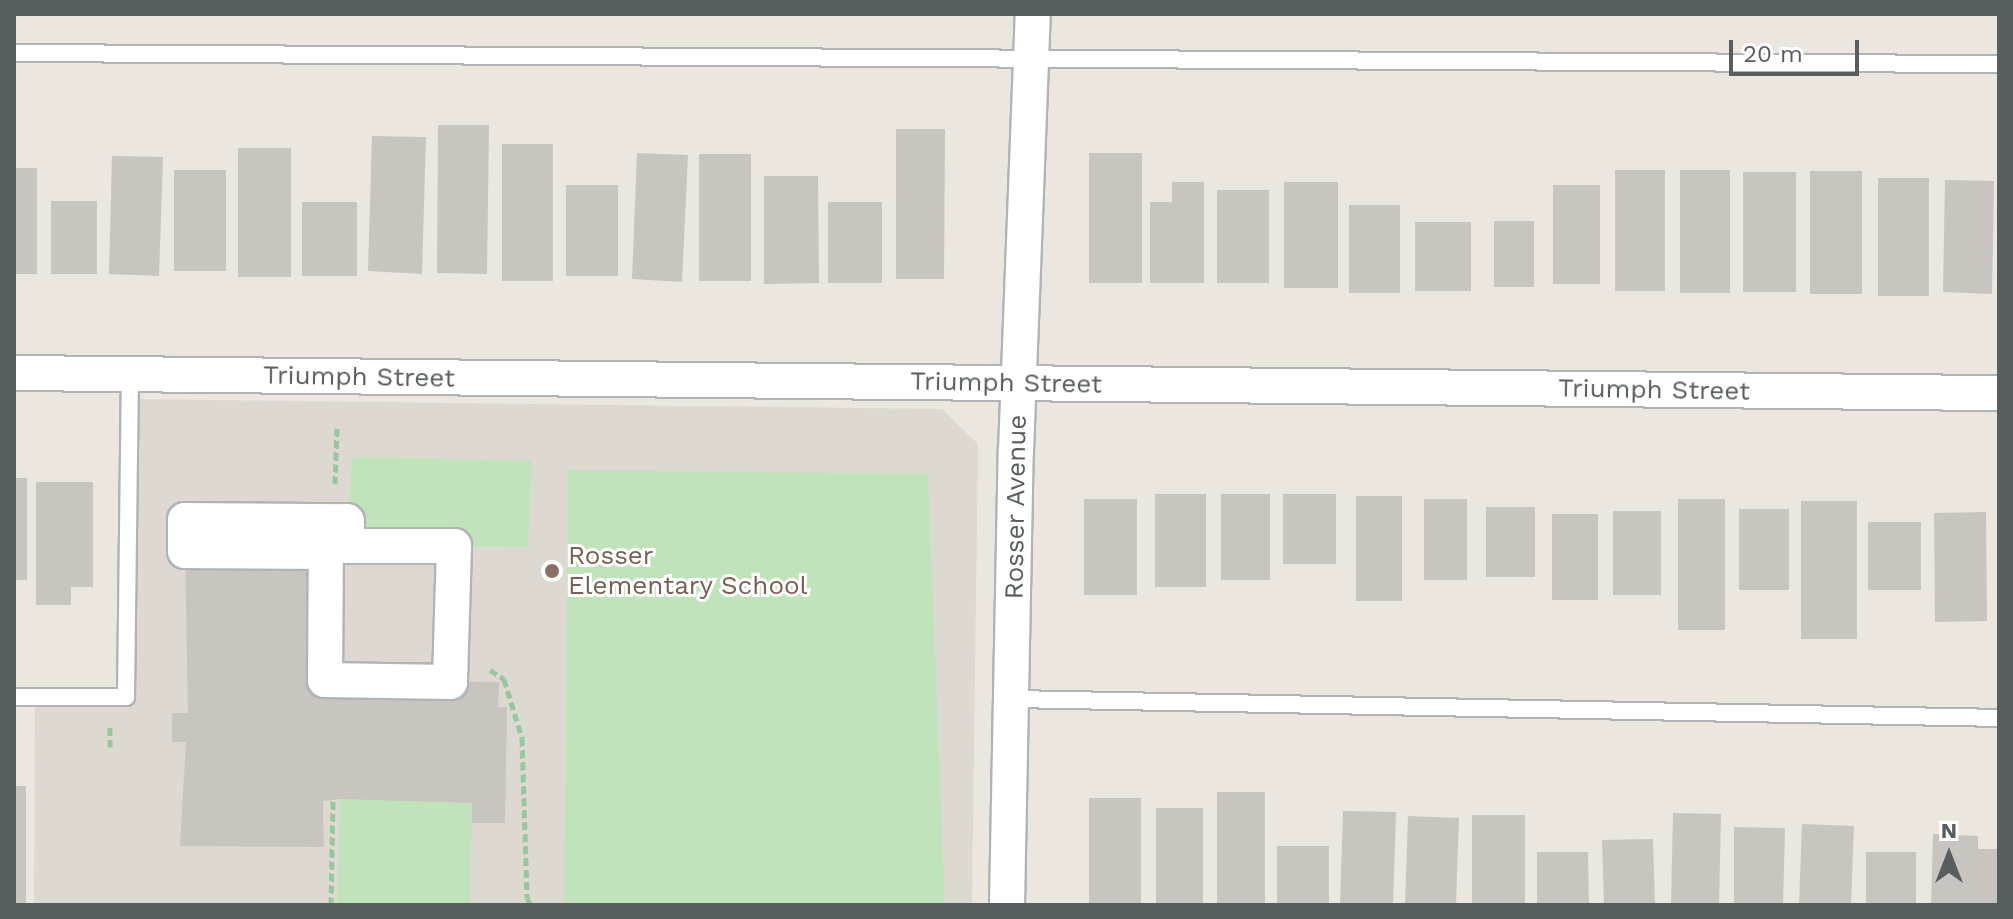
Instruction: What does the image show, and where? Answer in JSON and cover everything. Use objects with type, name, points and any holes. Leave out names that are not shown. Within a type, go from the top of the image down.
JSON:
[{"type":"street","name":"Rosser Avenue","points":[[1007,905],[1018,384],[1033,14]]},
{"type":"street","name":"Triumph Street","points":[[14,373],[1999,393]]},
{"type":"street","points":[[185,520],[333,521],[347,521],[346,546],[454,546],[450,682],[325,680],[326,552],[185,551],[185,520]]},
{"type":"lane","points":[[14,53],[1999,64]]},
{"type":"lane","points":[[14,697],[126,697],[130,373]]},
{"type":"lane","points":[[1013,699],[1999,718]]},
{"type":"path","points":[[333,521],[337,428]]},
{"type":"path","points":[[451,648],[504,679],[509,693],[522,738],[527,898],[531,905]]},
{"type":"path","points":[[331,905],[333,800]]},
{"type":"shaded area","name":"Rosser Elementary School","points":[[130,399],[942,409],[978,444],[972,905],[34,905],[35,697],[126,697]]},
{"type":"green space","points":[[352,457],[532,461],[528,547],[346,546]]},
{"type":"green space","points":[[568,470],[928,474],[945,905],[564,905]]},
{"type":"green space","points":[[340,799],[472,803],[470,905],[337,905]]},
{"type":"building","points":[[438,125],[489,125],[487,274],[437,273]]},
{"type":"building","points":[[896,129],[945,129],[944,279],[896,279]]},
{"type":"building","points":[[372,136],[426,137],[422,274],[368,271]]},
{"type":"building","points":[[502,144],[553,144],[553,281],[502,281]]},
{"type":"building","points":[[238,148],[291,148],[291,277],[238,277]]},
{"type":"building","points":[[637,153],[688,155],[682,282],[632,279]]},
{"type":"building","points":[[1089,153],[1142,153],[1142,283],[1089,283]]},
{"type":"building","points":[[699,154],[751,154],[751,281],[699,281]]},
{"type":"building","points":[[112,156],[163,157],[159,276],[109,274]]},
{"type":"building","points":[[14,168],[37,168],[37,274],[14,274]]},
{"type":"building","points":[[174,170],[226,170],[226,271],[174,271]]},
{"type":"building","points":[[1615,170],[1665,170],[1665,291],[1615,291]]},
{"type":"building","points":[[1680,170],[1730,170],[1730,293],[1680,293]]},
{"type":"building","points":[[1810,171],[1862,171],[1862,294],[1810,294]]},
{"type":"building","points":[[1743,172],[1796,172],[1796,292],[1743,292]]},
{"type":"building","points":[[764,176],[818,176],[819,283],[764,284]]},
{"type":"building","points":[[1878,178],[1929,178],[1929,296],[1878,296]]},
{"type":"building","points":[[1945,180],[1994,181],[1992,294],[1943,292]]},
{"type":"building","points":[[1172,182],[1204,182],[1204,283],[1150,283],[1150,202],[1172,202]]},
{"type":"building","points":[[1284,182],[1338,182],[1338,288],[1284,288]]},
{"type":"building","points":[[566,185],[618,185],[618,276],[566,276]]},
{"type":"building","points":[[1553,185],[1600,185],[1600,284],[1553,284]]},
{"type":"building","points":[[1217,190],[1269,190],[1269,283],[1217,283]]},
{"type":"building","points":[[51,201],[97,201],[97,274],[51,274]]},
{"type":"building","points":[[302,202],[357,202],[357,276],[302,276]]},
{"type":"building","points":[[828,202],[882,202],[882,283],[828,283]]},
{"type":"building","points":[[1349,205],[1400,205],[1400,293],[1349,293]]},
{"type":"building","points":[[1494,221],[1534,221],[1534,287],[1494,287]]},
{"type":"building","points":[[1415,222],[1471,222],[1471,291],[1415,291]]},
{"type":"building","points":[[14,478],[27,478],[27,580],[14,580]]},
{"type":"building","points":[[36,482],[93,482],[93,587],[71,587],[71,605],[36,605]]},
{"type":"building","points":[[1155,494],[1206,494],[1206,587],[1155,587]]},
{"type":"building","points":[[1221,494],[1270,494],[1270,580],[1221,580]]},
{"type":"building","points":[[1283,494],[1336,494],[1336,564],[1283,564]]},
{"type":"building","points":[[1356,496],[1402,496],[1402,601],[1356,601]]},
{"type":"building","points":[[1084,499],[1137,499],[1137,595],[1084,595]]},
{"type":"building","points":[[1424,499],[1467,499],[1467,580],[1424,580]]},
{"type":"building","points":[[1678,499],[1725,499],[1725,630],[1678,630]]},
{"type":"building","points":[[1801,501],[1857,501],[1857,639],[1801,639]]},
{"type":"building","points":[[1486,507],[1535,507],[1535,577],[1486,577]]},
{"type":"building","points":[[1739,509],[1789,509],[1789,590],[1739,590]]},
{"type":"building","points":[[1613,511],[1661,511],[1661,595],[1613,595]]},
{"type":"building","points":[[1986,512],[1987,621],[1935,622],[1934,513]]},
{"type":"building","points":[[1552,514],[1598,514],[1598,600],[1552,600]]},
{"type":"building","points":[[1868,522],[1921,522],[1921,590],[1868,590]]},
{"type":"building","points":[[185,551],[326,552],[325,680],[499,682],[498,707],[507,707],[505,823],[472,823],[472,803],[340,799],[323,801],[324,847],[180,846],[186,742],[172,742],[172,713],[188,713]]},
{"type":"building","points":[[14,786],[26,786],[26,905],[14,905]]},
{"type":"building","points":[[1217,792],[1265,792],[1265,905],[1217,905]]},
{"type":"building","points":[[1089,798],[1141,798],[1141,905],[1089,905]]},
{"type":"building","points":[[1156,808],[1203,808],[1203,905],[1156,905]]},
{"type":"building","points":[[1343,811],[1396,812],[1393,905],[1340,905]]},
{"type":"building","points":[[1673,813],[1721,814],[1719,905],[1671,905]]},
{"type":"building","points":[[1472,815],[1525,815],[1525,905],[1472,905]]},
{"type":"building","points":[[1408,816],[1459,818],[1456,905],[1405,905]]},
{"type":"building","points":[[1802,824],[1854,826],[1851,905],[1799,905]]},
{"type":"building","points":[[1734,827],[1785,828],[1783,905],[1734,905]]},
{"type":"building","points":[[1933,834],[1978,836],[1978,849],[1999,849],[1999,905],[1931,905]]},
{"type":"building","points":[[1653,839],[1655,905],[1604,905],[1602,840]]},
{"type":"building","points":[[1277,846],[1329,846],[1329,905],[1277,905]]},
{"type":"building","points":[[1537,852],[1588,852],[1589,905],[1537,905]]},
{"type":"building","points":[[1866,852],[1916,852],[1916,905],[1866,905]]},
{"type":"place","name":"Rosser Elementary School","points":[[552,571]]}]
